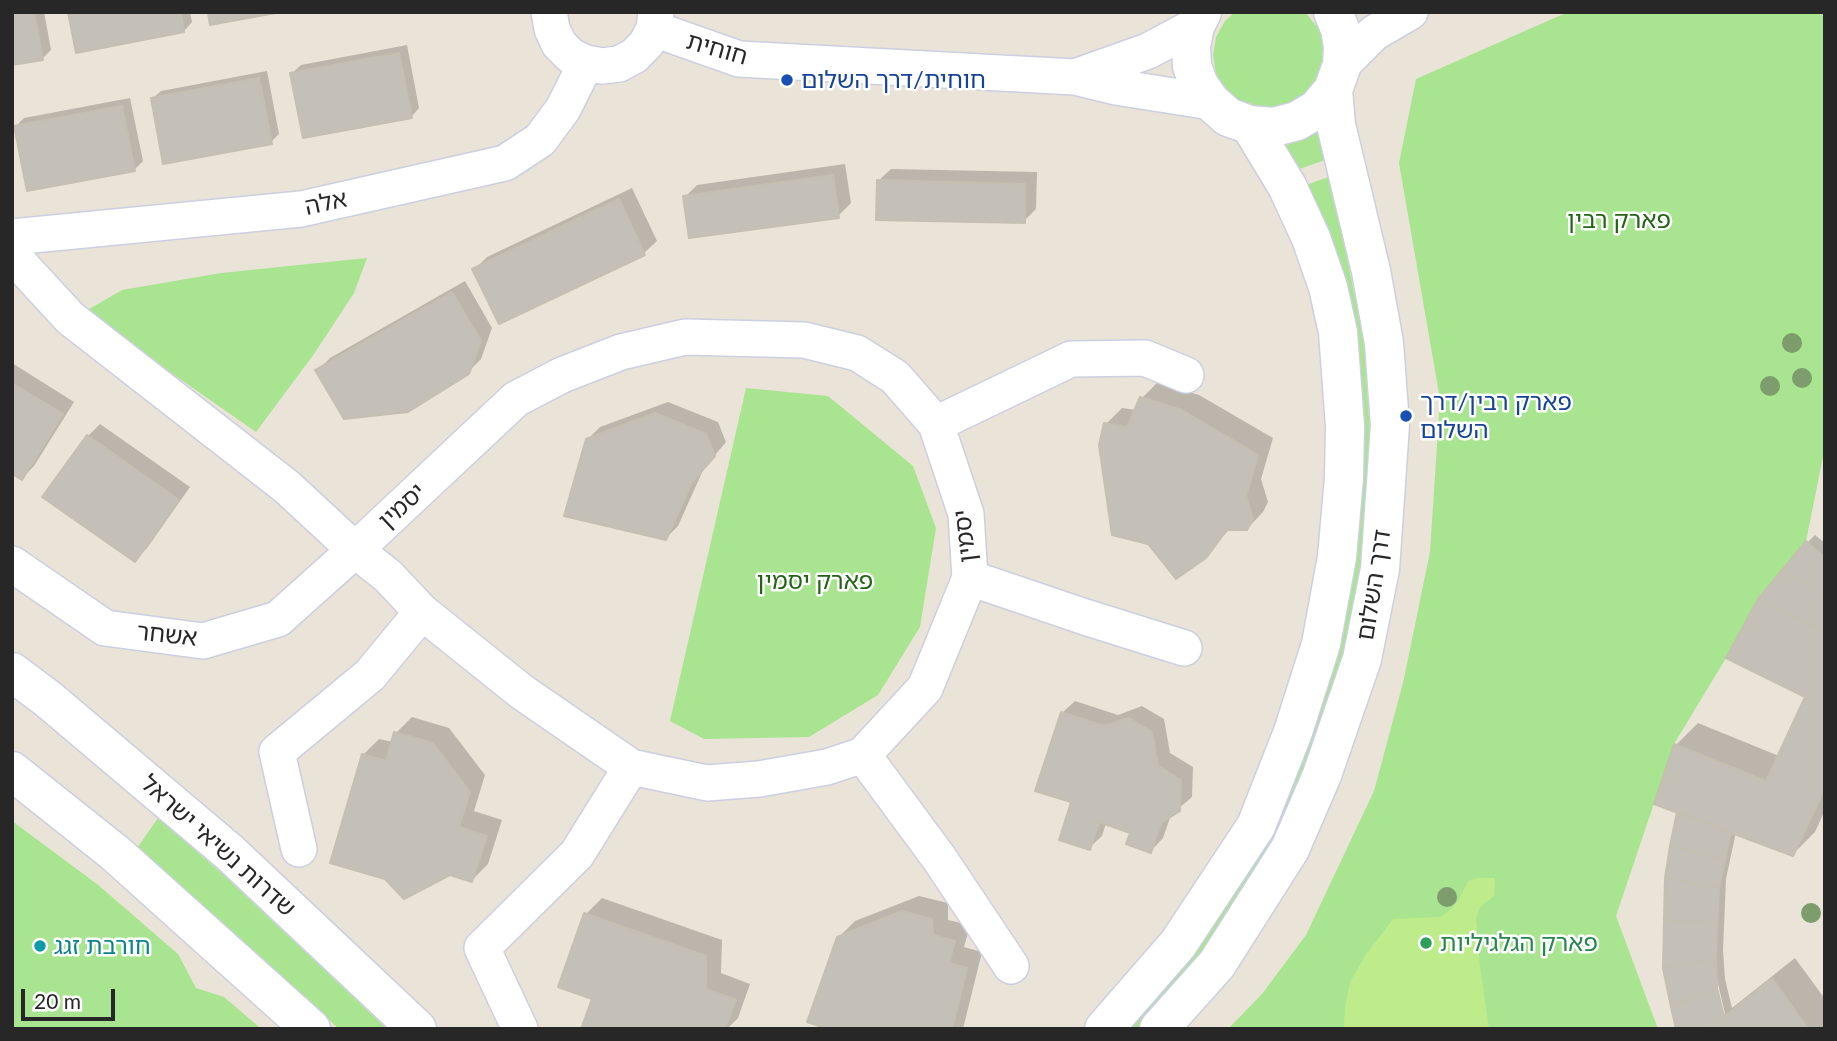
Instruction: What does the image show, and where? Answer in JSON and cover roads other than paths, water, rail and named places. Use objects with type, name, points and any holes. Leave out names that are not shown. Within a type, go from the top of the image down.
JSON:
[{"type":"street","points":[[549,12],[552,29],[559,44],[571,56],[602,66],[619,64],[634,56],[646,44],[655,21]]},
{"type":"street","name":"דרך השלום","points":[[1159,1029],[1217,964],[1290,849],[1322,775],[1362,659],[1380,569],[1390,425],[1384,343],[1371,271],[1336,125],[1338,78],[1343,47],[1333,12]]},
{"type":"street","points":[[1199,19],[1191,46],[1192,66],[1199,85],[1211,102],[1228,117],[1250,125],[1274,127],[1297,121],[1317,108],[1374,33],[1410,12]]},
{"type":"street","name":"חוחית","points":[[1075,77],[1148,51],[1199,19]]},
{"type":"street","name":"חוחית","points":[[655,21],[739,59],[1075,77],[1116,87],[1211,102]]},
{"type":"street","name":"אלה","points":[[12,237],[301,209],[505,163],[540,140],[563,109],[586,63]]},
{"type":"street","name":"דרך השלום","points":[[1104,1029],[1178,944],[1256,826],[1293,732],[1321,643],[1338,557],[1345,426],[1338,332],[1328,287],[1311,238],[1287,186],[1250,125]]},
{"type":"street","name":"יסמין","points":[[12,255],[70,318],[287,487],[355,550],[387,576],[422,612],[522,692],[631,767],[707,783],[758,779],[827,767],[863,755],[925,688],[970,578],[966,514],[936,424],[895,377],[857,353],[804,340],[685,337],[621,352],[562,375],[516,400],[355,550]]},
{"type":"street","points":[[936,424],[1071,359],[1145,358],[1186,375]]},
{"type":"street","name":"אשחר","points":[[12,564],[105,628],[203,640],[278,619],[355,550]]},
{"type":"street","points":[[970,578],[1184,648]]},
{"type":"street","points":[[299,849],[277,752],[370,674],[422,612]]},
{"type":"street","name":"שדרות נשיאי ישראל","points":[[12,672],[48,699],[229,852],[417,1029]]},
{"type":"street","points":[[863,755],[939,858],[1011,966]]},
{"type":"street","points":[[520,1029],[482,948],[577,854],[631,767]]},
{"type":"street","points":[[12,771],[115,853],[311,1029]]},
{"type":"place","name":"חוחית/דרך השלום","points":[[787,80]]},
{"type":"place","name":"פארק רבין/דרך השלום","points":[[1406,416]]},
{"type":"place","name":"פארק הגלגיליות","points":[[1426,943]]},
{"type":"place","name":"חורבת זגג","points":[[40,946]]},
{"type":"park label","name":"פארק רבין","points":[[1619,220]]},
{"type":"park label","name":"פארק יסמין","points":[[815,581]]}]
